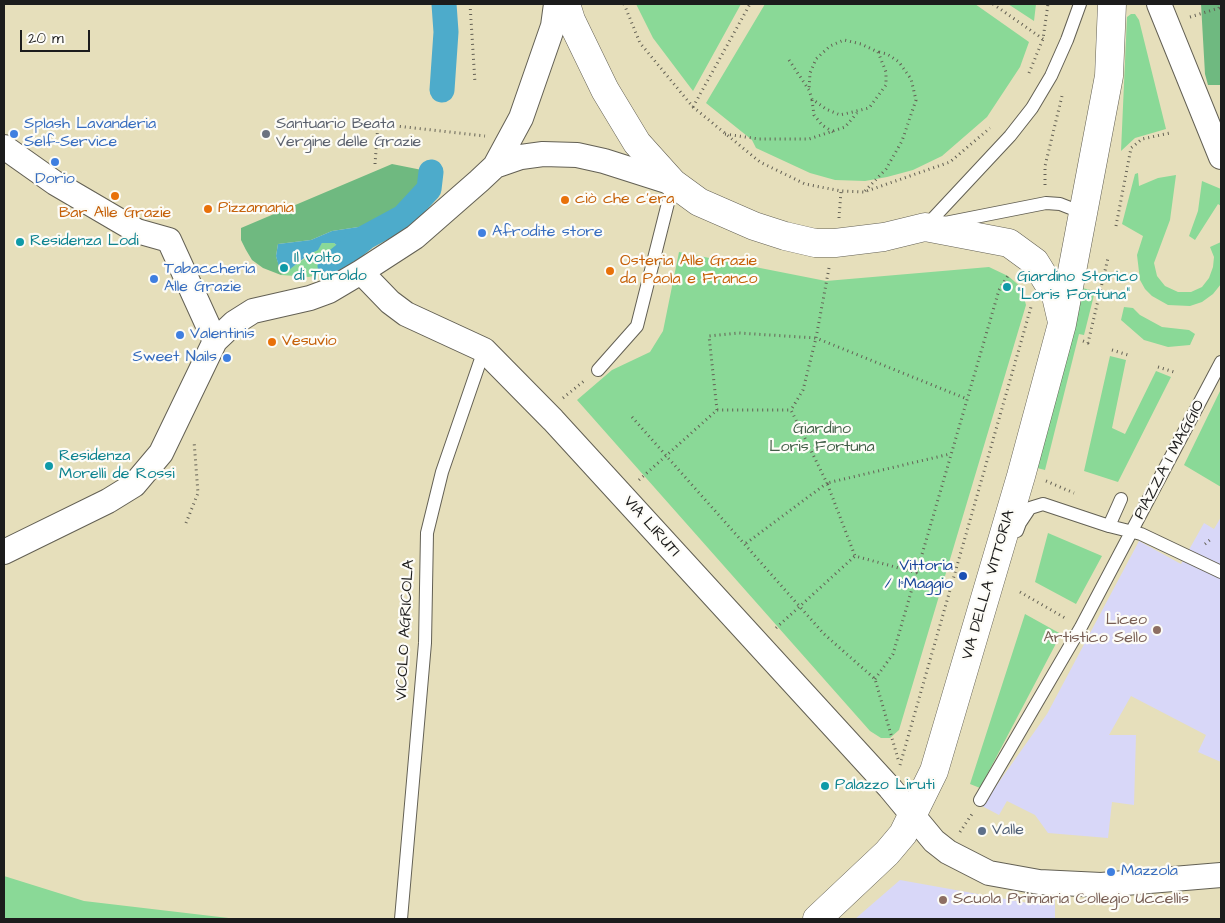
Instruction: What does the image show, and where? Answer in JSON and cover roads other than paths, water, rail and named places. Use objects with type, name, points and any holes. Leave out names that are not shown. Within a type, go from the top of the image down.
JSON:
[{"type":"street","points":[[4,552],[108,501],[134,485],[161,453],[215,341],[234,324],[253,311],[310,298],[329,291],[361,272],[442,215],[495,166],[521,118],[553,26],[556,4]]},
{"type":"street","points":[[566,4],[570,20],[605,90],[637,143],[673,183],[699,202],[722,214],[785,236],[814,243],[835,243],[884,237],[925,227],[1009,243],[1035,262],[1056,296],[1062,324]]},
{"type":"street","name":"VIA DELLA VITTORIA","points":[[818,919],[887,853],[914,816],[934,771],[985,599],[1062,324],[1109,76],[1112,4]]},
{"type":"street","points":[[1159,4],[1220,156]]},
{"type":"street","points":[[4,147],[55,183],[137,231],[169,240],[215,341]]},
{"type":"street","points":[[495,166],[543,154],[577,155],[612,163],[673,183]]},
{"type":"street","name":"VIA LIRUTI","points":[[361,272],[385,297],[406,314],[484,350],[560,426],[914,816],[934,841],[948,852],[989,873],[1010,878],[1101,885],[1221,875]]},
{"type":"lane","points":[[925,227],[1004,143],[1032,108],[1051,76],[1080,4]]},
{"type":"lane","points":[[598,370],[637,326],[673,183]]},
{"type":"lane","points":[[925,227],[1046,203],[1060,204],[1083,213]]},
{"type":"lane","name":"VICOLO AGRICOLA","points":[[402,919],[425,643],[427,533],[442,472],[474,385],[484,350]]},
{"type":"lane","name":"PIAZZA I MAGGIO","points":[[980,800],[1081,627],[1221,362]]},
{"type":"lane","points":[[1109,526],[1121,499]]},
{"type":"lane","points":[[985,599],[1014,541],[1024,514],[1035,505],[1053,507],[1109,526],[1142,534],[1221,572]]},
{"type":"water","points":[[408,201],[420,212],[334,270],[326,261],[338,252],[339,247],[334,243],[322,243],[318,250],[308,255],[289,270],[279,267],[276,256],[278,244],[311,240],[332,231],[365,226],[394,212]]},
{"type":"waterway","points":[[442,90],[446,32],[444,4]]},
{"type":"waterway","points":[[330,266],[366,237],[403,217],[429,189],[431,172]]},
{"type":"place","name":"Splash Lavanderia Self-Service","points":[[14,134]]},
{"type":"place","name":"Santuario Beata Vergine delle Grazie","points":[[266,134]]},
{"type":"place","name":"Dorio","points":[[55,162]]},
{"type":"place","name":"Bar Alle Grazie","points":[[115,196]]},
{"type":"place","name":"ciò che c'era","points":[[565,200]]},
{"type":"place","name":"Pizzamania","points":[[208,209]]},
{"type":"place","name":"Afrodite store","points":[[482,233]]},
{"type":"place","name":"Residenza Lodi","points":[[20,242]]},
{"type":"place","name":"Il volto di Turoldo","points":[[284,268]]},
{"type":"place","name":"Osteria Alle Grazie da Paola e Franco","points":[[610,271]]},
{"type":"place","name":"Tabaccheria Alle Grazie","points":[[154,279]]},
{"type":"place","name":"Giardino Storico \"Loris Fortuna\"","points":[[1007,287]]},
{"type":"place","name":"Valentinis","points":[[180,335]]},
{"type":"place","name":"Vesuvio","points":[[272,342]]},
{"type":"place","name":"Sweet Nails","points":[[227,358]]},
{"type":"place","name":"Residenza Morelli de Rossi","points":[[49,466]]},
{"type":"place","name":"Vittoria / 1°Maggio","points":[[963,576]]},
{"type":"place","name":"Liceo Artistico Sello","points":[[1157,630]]},
{"type":"place","name":"Palazzo Liruti","points":[[825,786]]},
{"type":"place","name":"Valle","points":[[982,831]]},
{"type":"place","name":"Mazzola","points":[[1111,872]]},
{"type":"place","name":"Scuola Primaria Collegio Uccellis","points":[[943,900]]},
{"type":"park label","name":"Giardino Loris Fortuna","points":[[822,439]]}]
